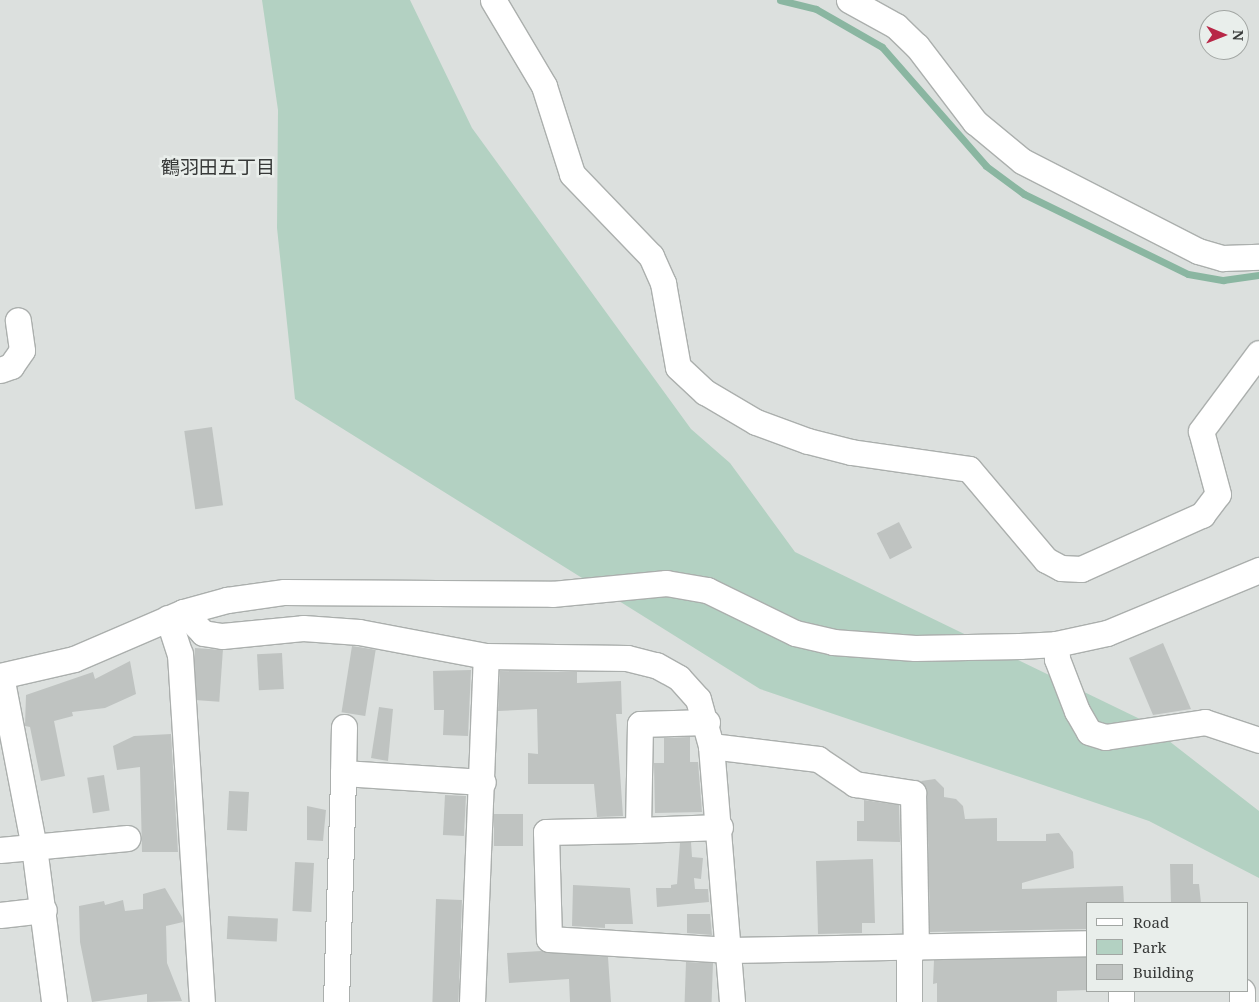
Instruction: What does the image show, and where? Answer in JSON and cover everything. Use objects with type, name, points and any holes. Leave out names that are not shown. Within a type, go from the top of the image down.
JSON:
[{"type":"street","points":[[493,0],[544,86],[572,174],[651,256],[663,283],[678,366],[705,392],[756,422],[808,442],[851,452],[969,469],[1046,560],[1061,568],[1081,569],[1202,514],[1218,494],[1201,431],[1259,353]]},
{"type":"street","points":[[849,0],[903,33],[974,122],[1022,161],[1198,251],[1223,258],[1259,257]]},
{"type":"street","points":[[0,370],[11,366],[22,350],[18,320]]},
{"type":"street","points":[[54,1002],[44,910],[34,847],[1,676],[74,659],[176,615],[227,600],[284,592],[552,594],[666,584],[707,590],[795,633],[833,642],[914,648],[1056,644],[1107,633],[1259,570]]},
{"type":"street","points":[[176,615],[203,632],[222,636],[303,628],[350,631],[486,656],[626,658],[656,665],[679,678],[698,699],[707,722],[712,746],[730,950],[732,1002]]},
{"type":"street","points":[[176,615],[202,1002]]},
{"type":"street","points":[[1056,644],[1057,659],[1076,711],[1089,732],[1106,736],[1205,722],[1259,740]]},
{"type":"street","points":[[472,1002],[483,782],[486,656]]},
{"type":"street","points":[[638,830],[640,724],[707,722]]},
{"type":"street","points":[[336,1002],[344,727]]},
{"type":"street","points":[[712,746],[818,760],[856,784],[913,793],[912,948],[909,1002]]},
{"type":"street","points":[[343,773],[483,782]]},
{"type":"street","points":[[720,827],[546,832],[550,939],[730,950],[912,948],[1086,943]]},
{"type":"street","points":[[0,850],[127,838]]},
{"type":"street","points":[[0,915],[44,910]]},
{"type":"green space","points":[[262,0],[410,0],[472,128],[691,429],[730,463],[795,552],[1142,720],[1259,811],[1259,878],[1149,821],[760,689],[295,399],[277,228],[278,110]]},
{"type":"building","points":[[212,427],[223,505],[195,509],[184,431]]},
{"type":"building","points":[[899,522],[912,548],[890,559],[877,533]]},
{"type":"building","points":[[1163,643],[1191,709],[1153,715],[1129,658]]},
{"type":"building","points":[[352,646],[376,650],[365,716],[342,712]]},
{"type":"building","points":[[195,648],[223,650],[219,702],[191,700]]},
{"type":"building","points":[[282,653],[284,689],[259,690],[257,654]]},
{"type":"building","points":[[130,661],[136,694],[105,708],[72,712],[73,716],[54,721],[65,776],[41,781],[30,727],[25,726],[26,695],[93,672],[95,679]]},
{"type":"building","points":[[471,670],[468,736],[443,735],[444,710],[434,710],[433,671]]},
{"type":"building","points":[[500,671],[577,672],[577,683],[621,681],[622,714],[616,714],[623,816],[597,817],[594,784],[528,784],[528,753],[538,754],[537,709],[498,711]]},
{"type":"building","points":[[379,707],[393,709],[388,761],[371,758]]},
{"type":"building","points":[[171,734],[178,852],[142,852],[140,767],[117,770],[113,746],[134,736]]},
{"type":"building","points":[[690,737],[690,762],[698,762],[702,812],[655,813],[654,763],[664,763],[664,738]]},
{"type":"building","points":[[104,775],[110,811],[93,813],[87,778]]},
{"type":"building","points":[[935,779],[944,788],[944,797],[956,799],[963,806],[965,819],[997,818],[997,841],[1046,841],[1046,834],[1059,833],[1073,852],[1074,868],[1022,883],[1022,889],[1123,886],[1124,902],[1086,902],[1086,929],[930,932],[927,793],[921,781]]},
{"type":"building","points":[[229,791],[249,792],[247,831],[227,830]]},
{"type":"building","points":[[445,795],[466,796],[464,836],[443,835]]},
{"type":"building","points":[[864,800],[899,805],[900,842],[857,841],[857,821],[864,821]]},
{"type":"building","points":[[307,806],[326,810],[323,841],[307,840]]},
{"type":"building","points":[[494,814],[523,814],[523,846],[494,846]]},
{"type":"building","points":[[691,842],[692,857],[703,858],[701,879],[694,878],[695,889],[708,889],[709,902],[657,907],[656,888],[671,888],[671,885],[677,884],[680,843]]},
{"type":"building","points":[[873,859],[875,923],[862,923],[862,933],[818,934],[816,861]]},
{"type":"building","points":[[295,862],[314,863],[311,912],[292,911]]},
{"type":"building","points":[[1170,864],[1193,864],[1193,884],[1199,884],[1201,902],[1171,902]]},
{"type":"building","points":[[573,885],[630,888],[633,924],[605,924],[605,928],[572,926]]},
{"type":"building","points":[[165,888],[183,922],[166,926],[167,963],[182,1001],[147,1002],[147,994],[92,1002],[80,942],[79,906],[104,901],[105,905],[123,900],[125,911],[143,909],[143,894]]},
{"type":"building","points":[[436,899],[462,900],[458,1002],[432,1002]]},
{"type":"building","points":[[687,914],[710,914],[712,935],[687,933]]},
{"type":"building","points":[[228,916],[278,919],[277,942],[227,939]]},
{"type":"building","points":[[541,951],[608,957],[611,1002],[570,1002],[569,979],[509,983],[507,953]]},
{"type":"building","points":[[1086,957],[1086,990],[1057,991],[1057,1002],[937,1002],[937,983],[933,984],[934,960]]},
{"type":"building","points":[[686,962],[713,963],[712,1002],[685,1002]]},
{"type":"waterway","points":[[780,0],[816,9],[882,47],[986,166],[1024,194],[1188,274],[1223,280],[1259,275]]},
{"type":"district","name":"鶴羽田五丁目","points":[[218,168]]}]
